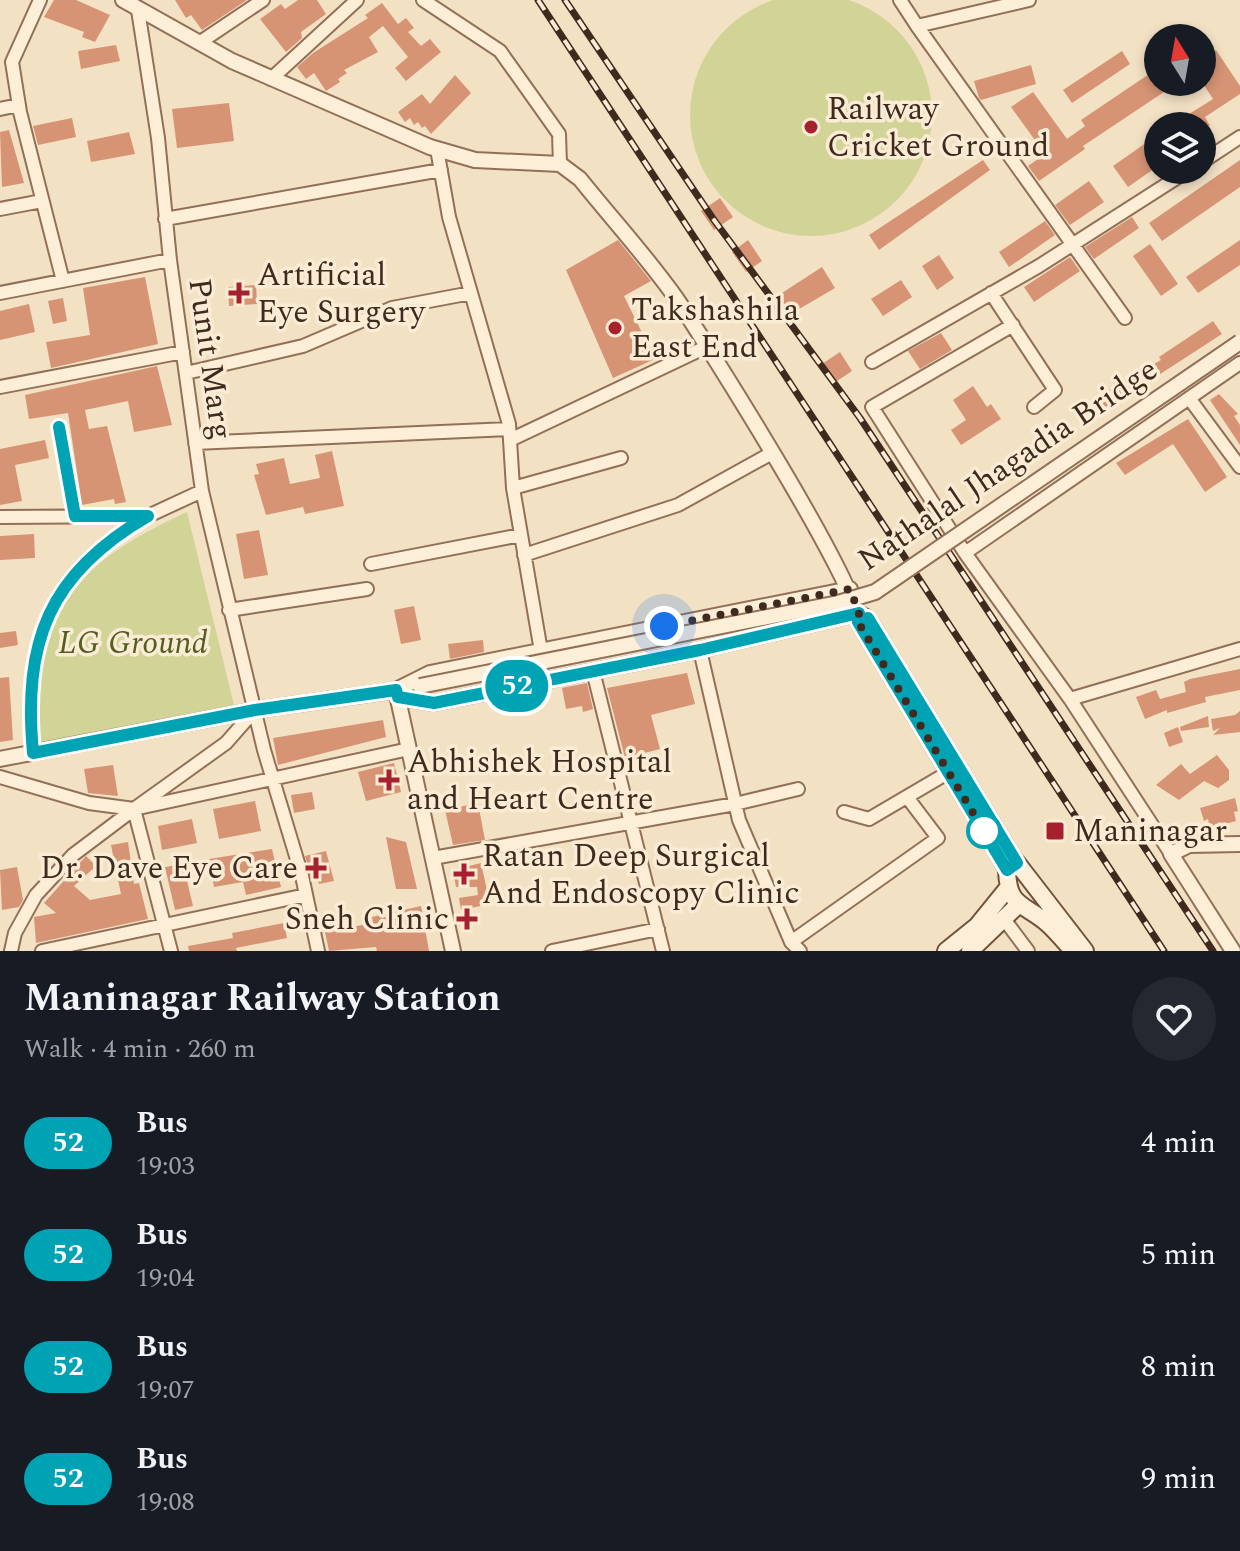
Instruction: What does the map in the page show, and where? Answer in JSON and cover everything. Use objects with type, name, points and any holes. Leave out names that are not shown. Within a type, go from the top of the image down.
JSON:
[{"type":"main road","points":[[946,951],[977,926],[1007,889],[1012,867]]},
{"type":"main road","points":[[1012,867],[1073,951]]},
{"type":"main road","points":[[1007,889],[1018,905],[1050,918],[1085,951]]},
{"type":"main road","points":[[970,951],[1018,905]]},
{"type":"street","points":[[40,0],[12,62],[19,105],[63,281]]},
{"type":"street","points":[[123,0],[271,79],[437,149],[475,160],[560,164],[580,179],[675,297],[772,453],[850,589],[859,613],[858,622],[949,772],[1012,867]]},
{"type":"street","points":[[199,43],[263,0]]},
{"type":"street","points":[[271,79],[357,0]]},
{"type":"street","points":[[423,0],[500,51],[559,134],[560,164]]},
{"type":"street","points":[[900,0],[1071,246],[1125,318]]},
{"type":"street","points":[[917,26],[1029,0]]},
{"type":"street","name":"Punit Marg","points":[[138,10],[158,138],[170,260],[202,491],[229,610],[306,895],[318,951]]},
{"type":"street","points":[[0,109],[19,105]]},
{"type":"street","points":[[1216,153],[1240,137]]},
{"type":"street","points":[[437,149],[449,217],[510,434],[513,488],[541,651]]},
{"type":"street","points":[[165,219],[441,170]]},
{"type":"street","points":[[872,362],[1071,246],[1167,184]]},
{"type":"street","points":[[0,209],[42,201]]},
{"type":"street","points":[[0,293],[170,260]]},
{"type":"street","points":[[186,373],[303,346],[392,308],[471,293]]},
{"type":"street","points":[[991,293],[1055,390],[1034,407]]},
{"type":"street","points":[[1013,325],[872,407],[965,553],[1070,699],[1233,951]]},
{"type":"street","name":"Nathalal Jhagadia Bridge","points":[[421,690],[838,603],[875,592],[1240,342]]},
{"type":"street","points":[[195,443],[510,434],[706,347]]},
{"type":"street","points":[[0,387],[183,352]]},
{"type":"street","name":"Nathalal Jhagadia Bridge","points":[[421,690],[840,611],[878,599],[1240,352]]},
{"type":"street","points":[[965,553],[1240,363]]},
{"type":"street","points":[[1189,398],[1240,467]]},
{"type":"street","points":[[59,427],[75,516]]},
{"type":"street","points":[[524,555],[678,505],[772,453]]},
{"type":"street","points":[[513,488],[621,458]]},
{"type":"street","points":[[33,753],[29,683],[43,625],[80,569],[112,539],[148,516],[202,491]]},
{"type":"street","points":[[0,517],[148,516]]},
{"type":"street","points":[[371,564],[521,535]]},
{"type":"street","points":[[229,610],[367,589]]},
{"type":"street","points":[[397,694],[430,673],[850,589]]},
{"type":"street","points":[[397,694],[434,703],[700,650],[859,613],[868,618],[1012,867]]},
{"type":"street","points":[[1070,699],[1240,649]]},
{"type":"street","points":[[700,650],[735,804],[795,946],[938,838],[907,797]]},
{"type":"street","points":[[593,671],[663,951]]},
{"type":"street","points":[[0,759],[255,710],[421,690]]},
{"type":"street","points":[[397,694],[453,951]]},
{"type":"street","points":[[8,951],[36,895],[73,855],[226,743],[255,710]]},
{"type":"street","points":[[0,777],[89,803],[134,809],[409,749]]},
{"type":"street","points":[[844,812],[869,819],[949,772]]},
{"type":"street","points":[[433,858],[735,804],[798,789]]},
{"type":"street","points":[[134,809],[171,951]]},
{"type":"street","points":[[1171,854],[1189,845],[1240,844]]},
{"type":"street","points":[[42,951],[167,927],[306,895]]},
{"type":"street","points":[[1004,919],[1028,951]]},
{"type":"street","points":[[552,951],[658,929]]},
{"type":"street","points":[[0,941],[8,951]]},
{"type":"green space","name":"Railway Cricket Ground","points":[[781,-1],[841,-1],[878,15],[911,48],[929,91],[932,115],[929,139],[911,182],[878,215],[835,233],[811,236],[787,233],[744,215],[711,182],[693,139],[690,115],[693,91],[711,48],[744,15]]},
{"type":"green space","name":"LG Ground","points":[[187,512],[234,705],[38,743],[35,682],[41,650],[51,622],[67,597],[86,576],[132,540]]},
{"type":"building","points":[[54,0],[76,0],[110,15],[95,42],[82,37],[84,32],[44,17]]},
{"type":"building","points":[[175,0],[247,0],[202,30],[191,15],[186,18]]},
{"type":"building","points":[[298,0],[317,0],[326,14],[301,32],[302,38],[286,52],[260,19],[281,4],[285,9]]},
{"type":"building","points":[[382,3],[398,24],[406,18],[414,28],[408,32],[421,46],[430,39],[441,52],[406,81],[395,68],[408,57],[383,26],[369,37],[378,52],[344,70],[347,73],[338,79],[340,82],[326,91],[314,73],[306,79],[297,67],[313,53],[368,18],[365,15]]},
{"type":"building","points":[[116,45],[120,61],[81,69],[78,51]]},
{"type":"building","points":[[1216,50],[1240,86],[1240,94],[1213,112],[1192,112],[1213,99],[1211,96],[1216,96]]},
{"type":"building","points":[[1122,51],[1130,64],[1072,103],[1063,90]]},
{"type":"building","points":[[1031,65],[1036,84],[981,100],[979,98],[974,81]]},
{"type":"building","points":[[455,75],[471,93],[431,134],[418,122],[414,125],[410,118],[405,122],[398,112],[422,94],[430,104]]},
{"type":"building","points":[[1144,77],[1144,96],[1158,96],[1083,146],[1085,149],[1039,181],[1028,166],[1045,154],[1011,107],[1033,92],[1067,139],[1085,126],[1081,120]]},
{"type":"building","points":[[229,103],[234,141],[177,148],[172,109]]},
{"type":"building","points":[[72,118],[76,137],[38,145],[33,126]]},
{"type":"building","points":[[9,130],[24,183],[2,187],[0,132]]},
{"type":"building","points":[[129,132],[135,154],[91,162],[87,141]]},
{"type":"building","points":[[1144,144],[1144,176],[1128,187],[1113,166]]},
{"type":"building","points":[[983,160],[990,170],[879,250],[869,235]]},
{"type":"building","points":[[1240,160],[1240,187],[1162,241],[1149,223],[1205,184],[1216,184],[1216,177]]},
{"type":"building","points":[[1089,181],[1104,202],[1070,225],[1055,205]]},
{"type":"building","points":[[720,198],[733,217],[714,230],[701,211]]},
{"type":"building","points":[[1132,217],[1139,228],[1094,259],[1085,247]]},
{"type":"building","points":[[1045,221],[1055,235],[1009,267],[999,252]]},
{"type":"building","name":"Takshashila East End","points":[[618,240],[651,281],[624,296],[655,359],[613,378],[566,270]]},
{"type":"building","points":[[748,240],[762,261],[746,272],[732,252]]},
{"type":"building","points":[[1240,240],[1240,265],[1198,293],[1186,277]]},
{"type":"building","points":[[1150,244],[1178,284],[1161,296],[1133,256]]},
{"type":"building","points":[[939,255],[954,278],[937,290],[922,266]]},
{"type":"building","points":[[1070,257],[1080,271],[1034,302],[1024,287]]},
{"type":"building","points":[[822,267],[835,288],[777,322],[765,304]]},
{"type":"building","points":[[145,277],[158,344],[51,368],[46,342],[90,335],[83,288]]},
{"type":"building","points":[[901,280],[912,297],[883,316],[871,299]]},
{"type":"building","points":[[256,285],[257,304],[229,306],[228,287]]},
{"type":"building","points":[[63,298],[67,321],[53,324],[48,301]]},
{"type":"building","points":[[29,304],[35,332],[0,340],[0,311]]},
{"type":"building","points":[[1213,321],[1222,334],[1097,415],[1090,405],[1100,399],[1099,396],[1161,360],[1159,357]]},
{"type":"building","points":[[941,333],[952,350],[920,369],[908,351]]},
{"type":"building","points":[[840,352],[852,371],[834,383],[822,364]]},
{"type":"building","points":[[157,366],[172,425],[134,432],[128,401],[85,410],[89,429],[107,426],[126,502],[115,504],[114,499],[82,505],[68,413],[29,419],[25,395]]},
{"type":"building","points":[[973,386],[987,407],[991,404],[1001,419],[961,445],[951,430],[966,420],[953,400]]},
{"type":"building","points":[[1219,394],[1238,414],[1234,416],[1240,425],[1240,445],[1210,400]]},
{"type":"building","points":[[1188,419],[1227,477],[1205,492],[1173,444],[1125,475],[1116,463]]},
{"type":"building","points":[[45,440],[49,458],[15,465],[22,501],[0,505],[0,449]]},
{"type":"building","points":[[332,451],[344,506],[305,514],[303,507],[266,515],[254,475],[259,474],[256,464],[284,458],[290,484],[320,478],[315,455]]},
{"type":"building","points":[[259,530],[268,575],[244,579],[236,534]]},
{"type":"building","points":[[34,534],[35,558],[0,560],[0,536]]},
{"type":"building","points":[[414,606],[421,640],[401,644],[394,610]]},
{"type":"building","points":[[16,631],[18,645],[0,648],[0,633]]},
{"type":"building","points":[[483,640],[484,652],[450,659],[448,644]]},
{"type":"building","points":[[1240,669],[1240,690],[1205,697],[1206,702],[1167,713],[1167,710],[1145,719],[1136,697],[1156,690],[1160,699],[1186,692],[1184,682],[1190,679]]},
{"type":"building","points":[[687,673],[695,704],[651,715],[660,749],[625,758],[607,688]]},
{"type":"building","points":[[9,677],[13,740],[0,742],[0,678]]},
{"type":"building","points":[[587,683],[593,709],[583,712],[582,706],[566,709],[562,688]]},
{"type":"building","points":[[1240,711],[1240,732],[1213,735],[1220,728],[1213,731],[1211,719],[1235,715]]},
{"type":"building","points":[[1208,716],[1209,727],[1181,731],[1180,727]]},
{"type":"building","points":[[383,720],[386,737],[278,765],[273,738]]},
{"type":"building","points":[[1178,727],[1183,742],[1169,747],[1164,733]]},
{"type":"building","points":[[1217,755],[1229,770],[1229,780],[1218,788],[1204,781],[1179,800],[1156,785],[1181,764],[1190,774]]},
{"type":"building","points":[[394,763],[401,792],[366,801],[358,772]]},
{"type":"building","points":[[113,765],[118,796],[88,793],[84,769]]},
{"type":"building","points":[[312,792],[315,809],[294,813],[291,795]]},
{"type":"building","points":[[1235,798],[1238,811],[1234,812],[1236,821],[1210,828],[1200,808]]},
{"type":"building","points":[[255,801],[261,831],[219,839],[213,809]]},
{"type":"building","points":[[478,803],[485,840],[453,845],[445,810]]},
{"type":"building","points":[[192,819],[197,843],[162,850],[158,826]]},
{"type":"building","points":[[386,837],[406,842],[417,889],[396,889]]},
{"type":"building","points":[[128,842],[134,884],[139,883],[148,919],[36,943],[34,917],[56,913],[44,903],[86,856],[96,866],[74,886],[90,900],[121,894],[111,845]]},
{"type":"building","points":[[272,849],[281,887],[246,895],[243,882],[214,887],[209,859]]},
{"type":"building","points":[[326,851],[334,881],[319,884],[317,878],[312,880],[305,856]]},
{"type":"building","points":[[481,863],[490,904],[461,910],[459,898],[478,895],[477,887],[456,887],[453,870]]},
{"type":"building","points":[[183,864],[193,906],[175,910],[165,867]]},
{"type":"building","points":[[17,867],[23,900],[19,907],[2,910],[0,870]]},
{"type":"building","points":[[421,906],[429,951],[377,951],[376,947],[329,951],[325,932],[373,923],[372,917]]},
{"type":"building","points":[[284,923],[287,938],[236,948],[237,951],[189,951],[188,946],[233,938],[232,933]]},
{"type":"railway","points":[[538,0],[1164,951]]},
{"type":"railway","points":[[565,0],[714,220],[860,418],[1213,951]]},
{"type":"bus line","name":"52","points":[[59,427],[75,516],[148,516],[123,530],[80,569],[62,591],[43,625],[29,683],[33,753],[255,710],[396,690],[398,697],[434,703],[700,650],[859,613],[858,622],[1007,870],[1017,863],[868,618]]},
{"type":"place","name":"Railway Cricket Ground","points":[[811,127]]},
{"type":"place","name":"Artificial Eye Surgery","points":[[239,293]]},
{"type":"place","name":"Takshashila East End","points":[[615,328]]},
{"type":"place","name":"Abhishek Hospital and Heart Centre","points":[[389,780]]},
{"type":"place","name":"Maninagar","points":[[1055,831]]},
{"type":"place","name":"Dr. Dave Eye Care","points":[[316,868]]},
{"type":"place","name":"Ratan Deep Surgical And Endoscopy Clinic","points":[[464,874]]},
{"type":"place","name":"Sneh Clinic","points":[[467,919]]},
{"type":"route","points":[[664,626],[850,589],[859,613],[858,622],[984,831]]}]
